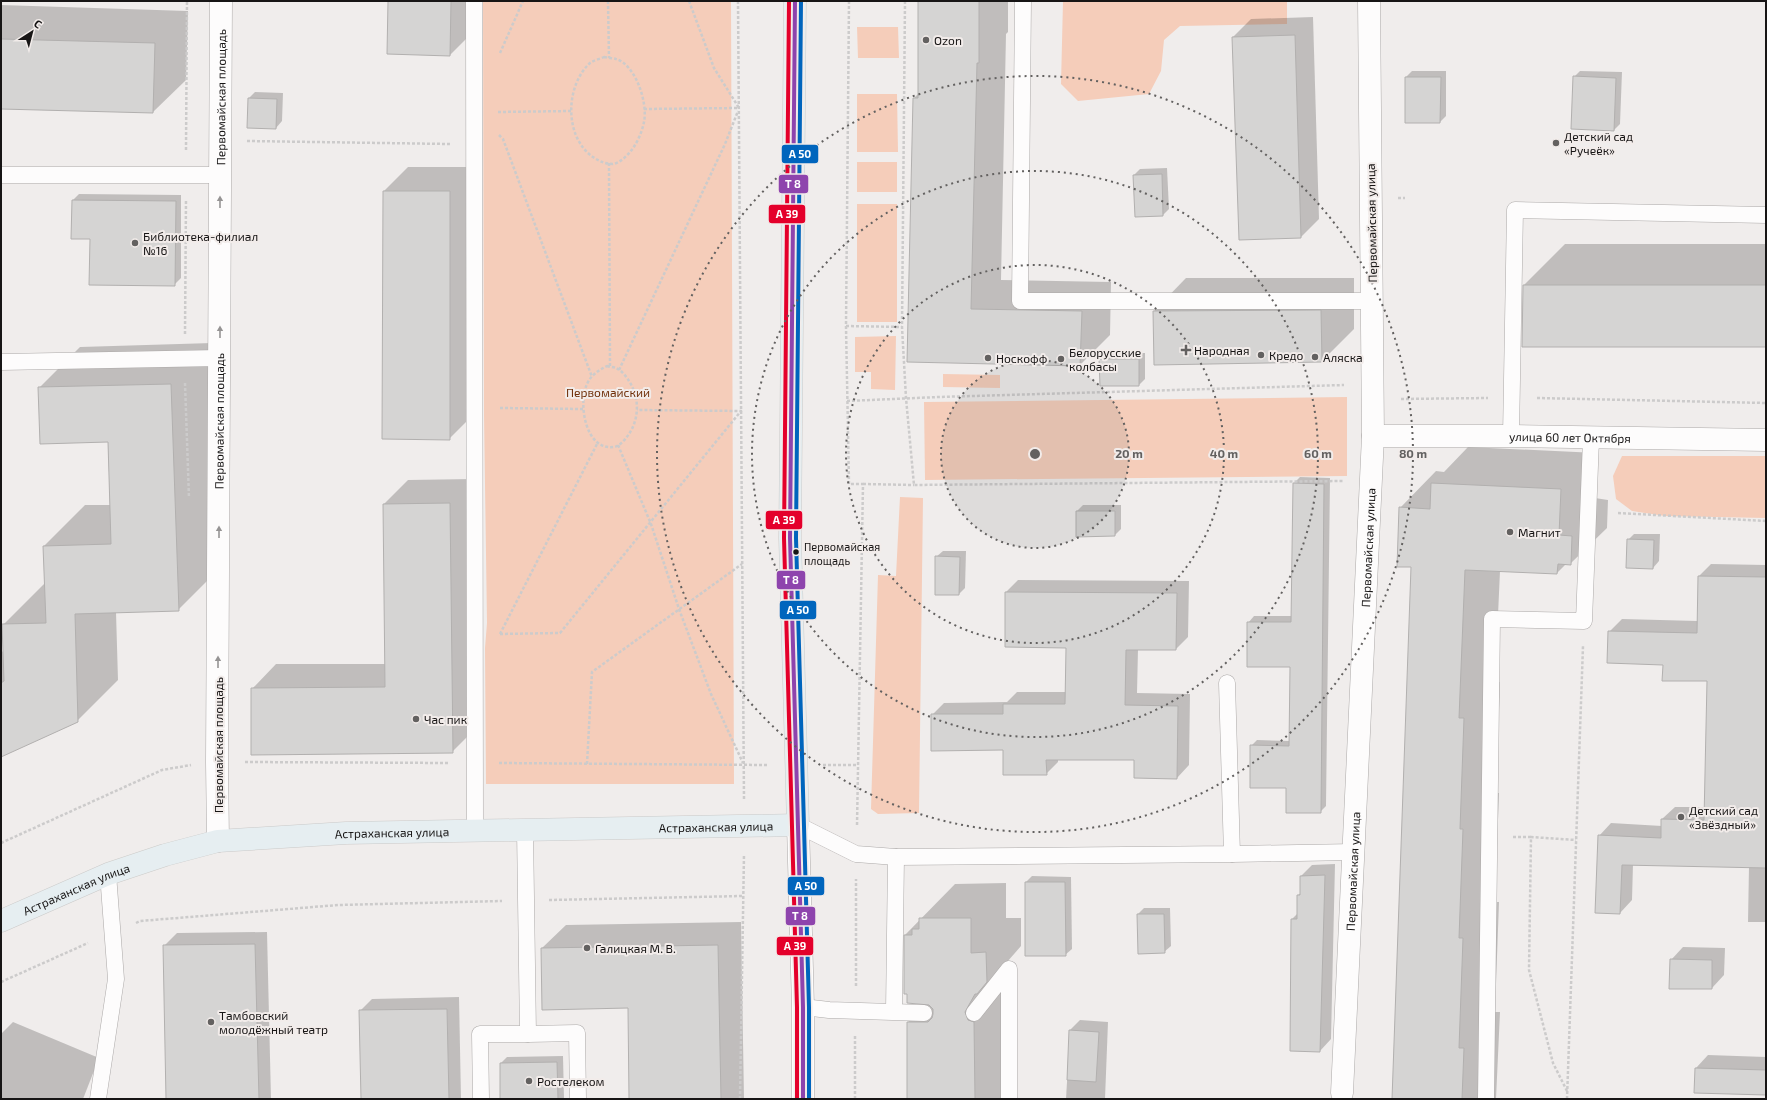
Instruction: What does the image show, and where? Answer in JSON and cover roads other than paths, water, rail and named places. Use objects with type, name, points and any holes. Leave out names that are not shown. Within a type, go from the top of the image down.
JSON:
[{"type":"main road","points":[[795,1],[790,538],[798,825]]},
{"type":"main road","name":"Астраханская улица","points":[[1,921],[108,874],[165,855],[218,841],[346,833],[798,825]]},
{"type":"street","name":"Первомайская площадь","points":[[218,841],[217,762],[221,1]]},
{"type":"street","name":"Первомайская улица","points":[[1342,1093],[1374,399],[1369,1]]},
{"type":"street","name":"улица 60 лет Октября","points":[[1373,436],[1511,436],[1591,439],[1766,440]]},
{"type":"street","points":[[798,825],[803,1007],[803,1099]]},
{"type":"lane","points":[[474,1],[474,639],[476,831]]},
{"type":"lane","points":[[1023,1],[1020,301],[1373,301]]},
{"type":"lane","points":[[1,175],[220,175]]},
{"type":"lane","points":[[1511,436],[1515,210],[1766,215]]},
{"type":"lane","points":[[1,362],[220,358]]},
{"type":"lane","points":[[1486,1099],[1492,619],[1584,621],[1591,439]]},
{"type":"lane","points":[[1227,683],[1232,854]]},
{"type":"lane","points":[[798,825],[856,854],[896,857],[1354,852]]},
{"type":"lane","points":[[525,830],[528,1034]]},
{"type":"lane","points":[[894,1011],[896,857]]},
{"type":"lane","points":[[98,1099],[116,979],[108,874]]},
{"type":"lane","points":[[974,1013],[1010,969],[1009,1099]]},
{"type":"lane","points":[[803,1007],[856,1011],[924,1013]]},
{"type":"lane","points":[[481,1099],[480,1034],[577,1033],[578,1099]]},
{"type":"place","name":"Ozon","points":[[926,40]]},
{"type":"place","name":"Детский сад «Ручеёк»","points":[[1556,143]]},
{"type":"place","name":"Библиотека-филиал №16","points":[[135,243]]},
{"type":"place","name":"Народная","points":[[1186,350]]},
{"type":"place","name":"Кредо","points":[[1261,355]]},
{"type":"place","name":"Аляска","points":[[1315,357]]},
{"type":"place","name":"Носкофф","points":[[988,358]]},
{"type":"place","name":"Белорусские колбасы","points":[[1061,359]]},
{"type":"place","name":"Магнит","points":[[1510,532]]},
{"type":"place","name":"Первомайская площадь","points":[[796,552]]},
{"type":"place","name":"Час пик","points":[[416,719]]},
{"type":"place","name":"Детский сад «Звёздный»","points":[[1681,817]]},
{"type":"place","name":"Галицкая М. В.","points":[[587,948]]},
{"type":"place","name":"Тамбовский молодёжный театр","points":[[211,1022]]},
{"type":"place","name":"Ростелеком","points":[[529,1081]]},
{"type":"park label","name":"Первомайский","points":[[608,392]]}]
